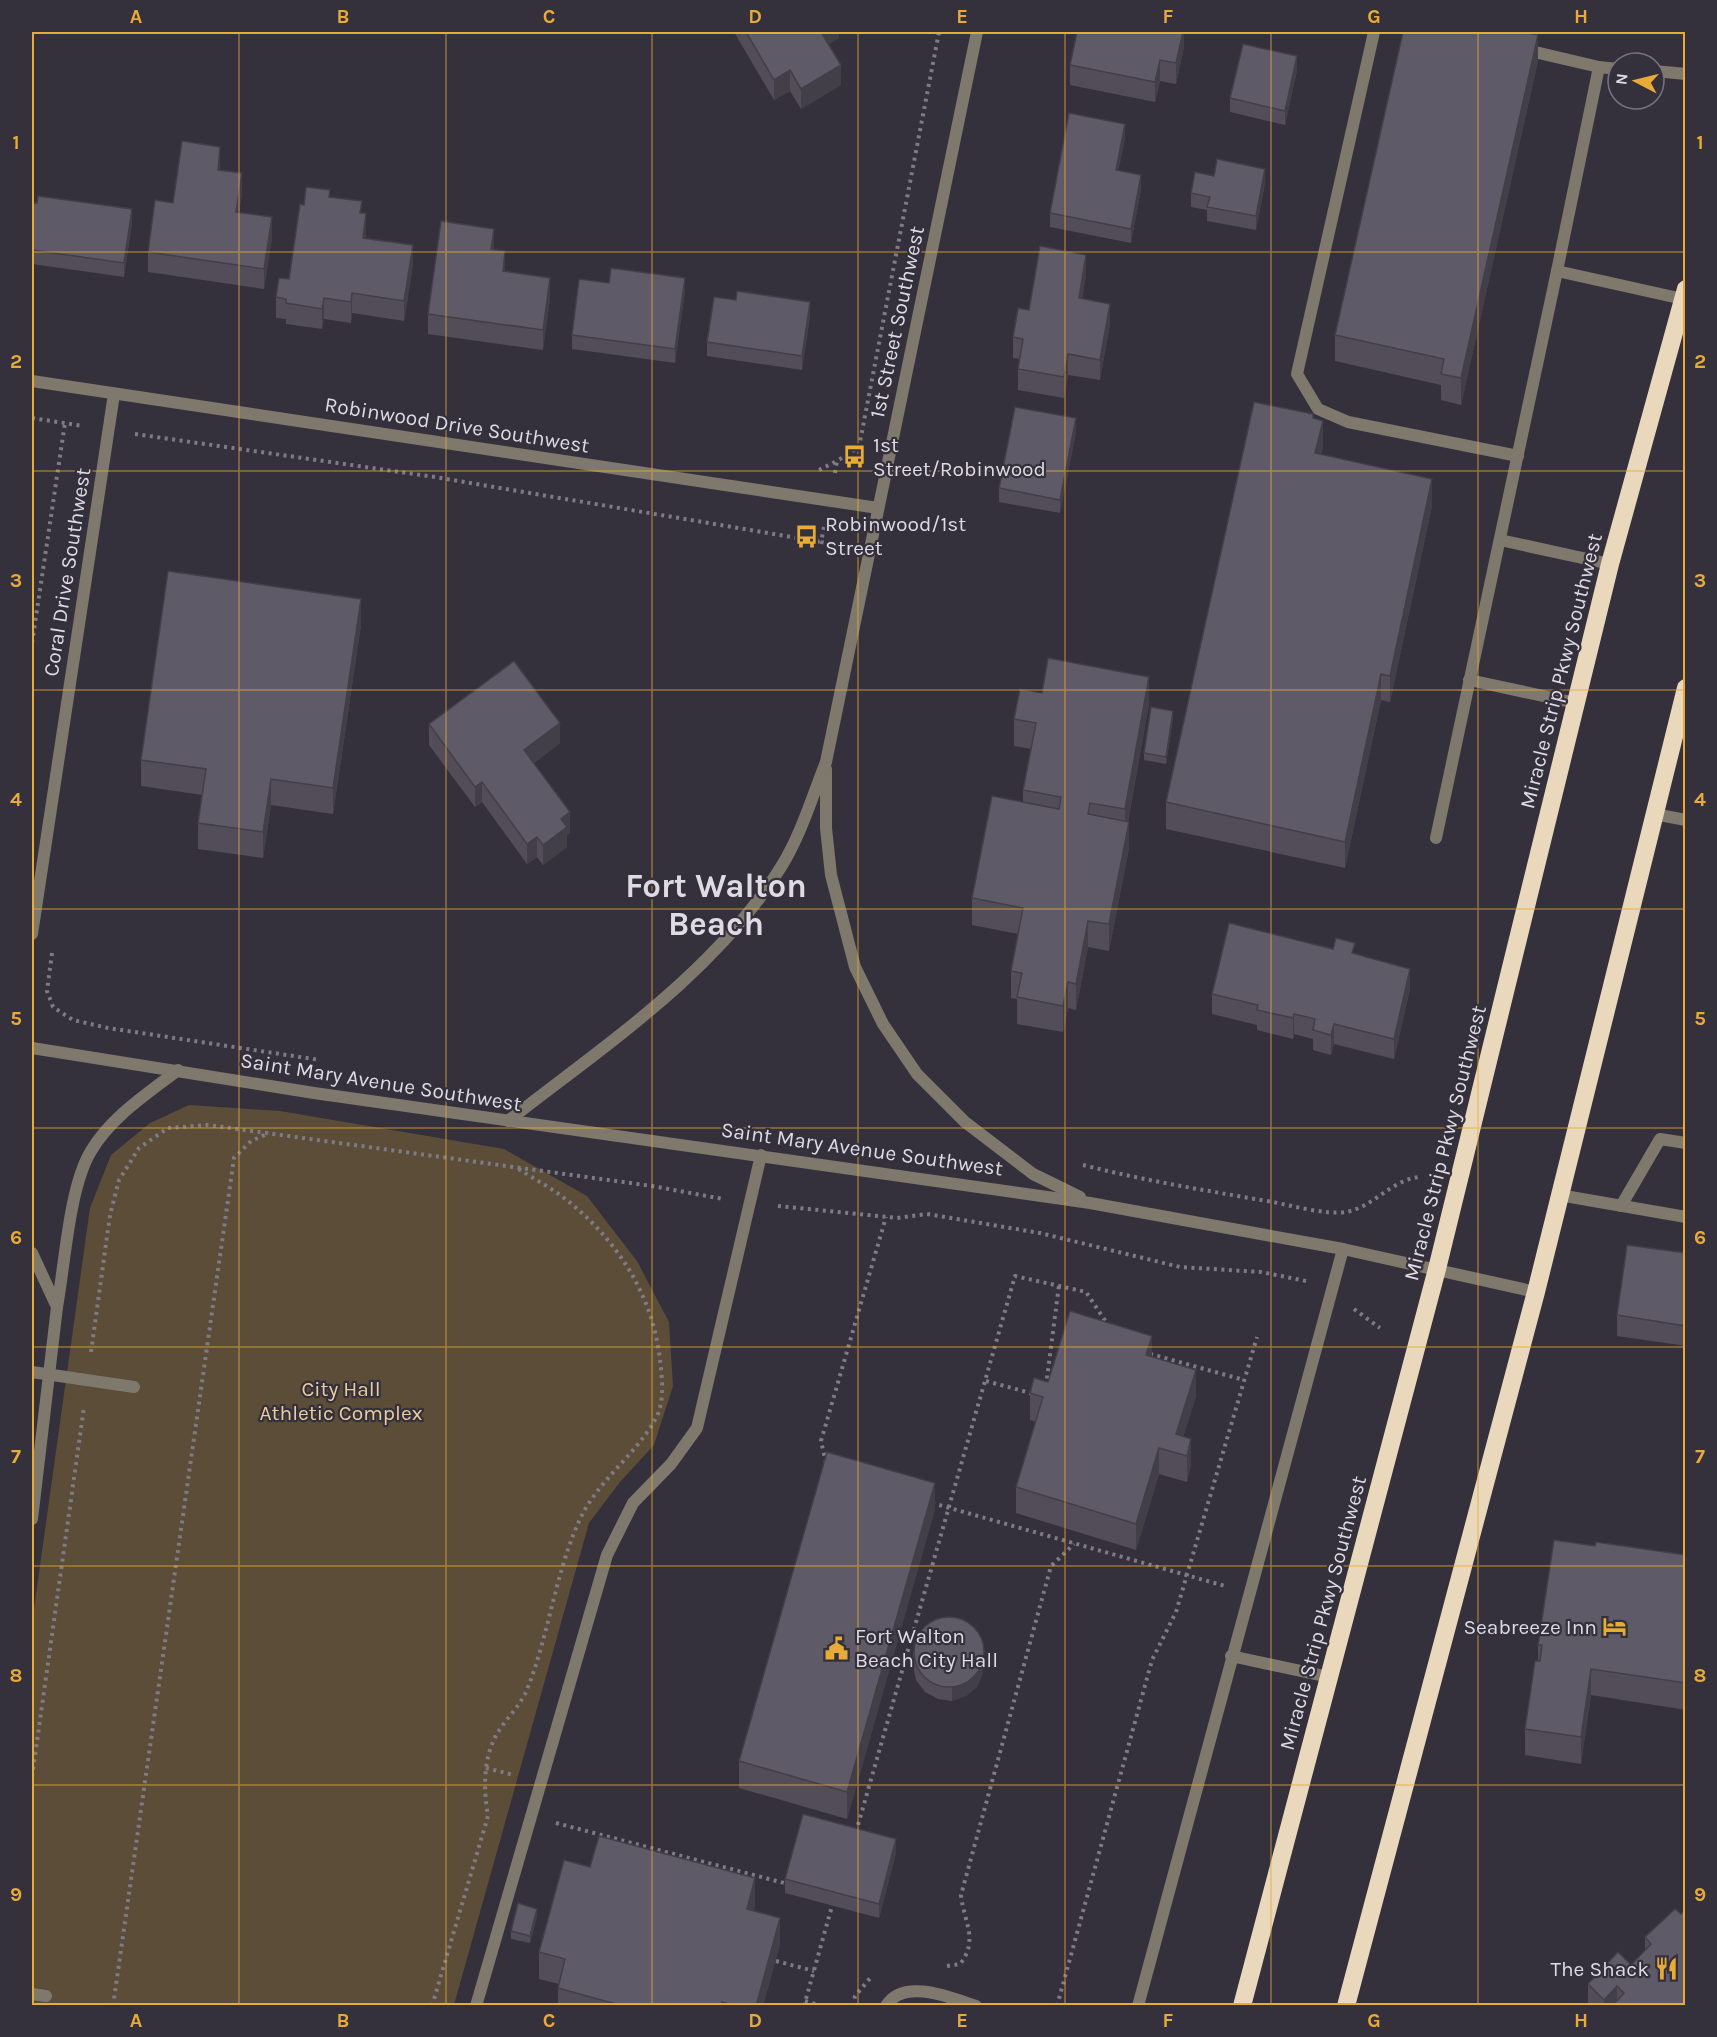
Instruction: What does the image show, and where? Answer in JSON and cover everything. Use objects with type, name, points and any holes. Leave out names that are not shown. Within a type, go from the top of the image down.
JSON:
[{"type":"highway","name":"Miracle Strip Pkwy Southwest","points":[[1242,2006],[1437,1269],[1610,564],[1684,294]]},
{"type":"highway","points":[[1346,2006],[1536,1292],[1686,688]]},
{"type":"street","name":"1st Street Southwest","points":[[508,1121],[632,1024],[704,962],[736,927],[781,866],[802,824],[826,762],[977,32]]},
{"type":"street","points":[[1374,32],[1297,374],[1318,409],[1348,422],[1518,456]]},
{"type":"street","points":[[1511,47],[1606,68]]},
{"type":"street","points":[[1436,838],[1599,67]]},
{"type":"street","points":[[1666,72],[1686,74]]},
{"type":"street","points":[[1557,272],[1684,294]]},
{"type":"street","name":"Robinwood Drive Southwest","points":[[32,381],[878,508]]},
{"type":"street","name":"Coral Drive Southwest","points":[[32,934],[114,394]]},
{"type":"street","points":[[1500,540],[1610,564]]},
{"type":"street","points":[[1469,681],[1576,703]]},
{"type":"street","name":"1st Street Southwest","points":[[826,762],[826,828],[831,875],[855,967],[883,1024],[917,1074],[965,1122],[1033,1174],[1090,1203]]},
{"type":"street","points":[[1654,814],[1686,820]]},
{"type":"street","name":"Saint Mary Avenue Southwest","points":[[32,1048],[508,1121],[1090,1203],[1343,1249],[1536,1292]]},
{"type":"street","points":[[32,1519],[57,1307],[77,1190],[90,1151],[118,1117],[178,1070]]},
{"type":"street","points":[[1621,1206],[1660,1139],[1686,1143]]},
{"type":"street","points":[[476,2006],[606,1555],[633,1503],[671,1464],[696,1428],[761,1155]]},
{"type":"street","points":[[1559,1195],[1686,1217]]},
{"type":"street","points":[[1138,2006],[1343,1249]]},
{"type":"street","points":[[32,1253],[57,1307]]},
{"type":"street","points":[[32,1372],[134,1387]]},
{"type":"street","points":[[1231,1656],[1329,1677]]},
{"type":"street","points":[[886,2006],[890,2000],[912,1991],[936,1994],[976,2006]]},
{"type":"street","points":[[32,1994],[46,1996]]},
{"type":"path","points":[[821,542],[837,461],[859,447],[939,32]]},
{"type":"path","points":[[132,445],[140,397]]},
{"type":"path","points":[[32,418],[435,477],[869,552]]},
{"type":"path","points":[[32,643],[65,423]]},
{"type":"path","points":[[53,945],[47,991],[53,1006],[73,1020],[108,1028],[320,1060]]},
{"type":"path","points":[[32,1777],[110,1215],[119,1180],[139,1148],[168,1128],[208,1125],[652,1186],[750,1203],[897,1218],[927,1214],[959,1219],[1040,1233],[1180,1267],[1261,1272],[1304,1281],[1331,1292],[1380,1328]]},
{"type":"path","points":[[113,2006],[234,1158],[251,1141],[270,1133]]},
{"type":"path","points":[[1072,1162],[1140,1180],[1306,1208],[1346,1212],[1378,1199],[1403,1179],[1419,1177]]},
{"type":"path","points":[[432,2006],[488,1816],[484,1794],[489,1751],[498,1731],[525,1694],[547,1630],[565,1559],[580,1519],[599,1485],[630,1454],[658,1416],[663,1384],[657,1332],[645,1298],[632,1273],[607,1239],[573,1205],[516,1168]]},
{"type":"path","points":[[828,1473],[821,1441],[886,1217]]},
{"type":"path","points":[[853,1842],[951,1508],[1015,1276],[1086,1292],[1116,1333]]},
{"type":"path","points":[[986,1381],[1044,1397],[1059,1285]]},
{"type":"path","points":[[1057,2006],[1152,1660],[1176,1612],[1257,1337]]},
{"type":"path","points":[[1140,1351],[1244,1380]]},
{"type":"path","points":[[928,1502],[1249,1592]]},
{"type":"path","points":[[937,1966],[960,1964],[968,1954],[972,1940],[962,1910],[961,1895],[1051,1566],[1075,1544]]},
{"type":"path","points":[[531,1816],[788,1884]]},
{"type":"path","points":[[822,2006],[805,2003],[832,1906]]},
{"type":"path","points":[[776,1961],[814,1971]]},
{"type":"path","points":[[853,2006],[855,1996],[867,1979],[876,1974]]},
{"type":"green space","name":"City Hall Athletic Complex","points":[[189,1105],[280,1111],[504,1149],[587,1196],[637,1261],[669,1322],[673,1386],[654,1445],[620,1482],[589,1523],[454,2005],[32,2006],[32,1623],[90,1208],[111,1155],[150,1123]]},
{"type":"building","points":[[746,32],[821,32],[841,65],[801,89],[790,70],[774,80]]},
{"type":"building","points":[[1077,32],[1183,32],[1176,63],[1160,60],[1155,82],[1070,65]]},
{"type":"building","points":[[1403,32],[1522,32],[1538,35],[1461,378],[1441,374],[1444,359],[1335,335]]},
{"type":"building","points":[[1243,44],[1297,56],[1285,111],[1230,98]]},
{"type":"building","points":[[1069,113],[1125,124],[1116,170],[1141,175],[1131,229],[1050,213]]},
{"type":"building","points":[[182,141],[220,147],[218,170],[242,173],[236,212],[272,217],[264,269],[148,252],[155,200],[173,203]]},
{"type":"building","points":[[1217,159],[1265,169],[1256,216],[1207,207],[1210,197],[1191,193],[1195,172],[1214,176]]},
{"type":"building","points":[[306,187],[330,190],[329,197],[362,201],[360,213],[366,213],[363,238],[413,245],[404,301],[352,293],[351,302],[324,298],[322,309],[286,303],[286,299],[276,297],[279,278],[289,279],[300,204],[304,205]]},
{"type":"building","points":[[38,196],[132,209],[124,263],[32,250],[32,203],[37,203]]},
{"type":"building","points":[[441,221],[494,229],[491,249],[505,251],[503,271],[550,278],[543,330],[428,314]]},
{"type":"building","points":[[1040,246],[1086,255],[1079,298],[1110,304],[1100,360],[1068,354],[1064,377],[1018,369],[1023,339],[1013,337],[1018,308],[1029,310]]},
{"type":"building","points":[[611,268],[685,278],[675,349],[572,335],[579,279],[609,283]]},
{"type":"building","points":[[737,291],[810,302],[802,356],[707,342],[714,297],[736,300]]},
{"type":"building","points":[[1254,402],[1313,414],[1313,418],[1323,421],[1315,453],[1432,479],[1390,676],[1381,674],[1345,842],[1166,802]]},
{"type":"building","points":[[1015,407],[1076,418],[1060,500],[999,488]]},
{"type":"building","points":[[168,571],[361,599],[333,788],[271,779],[263,832],[198,823],[206,769],[141,760]]},
{"type":"building","points":[[1048,658],[1149,677],[1125,809],[1090,803],[1088,814],[1129,822],[1109,924],[1088,921],[1076,984],[1068,982],[1063,1006],[1017,997],[1022,973],[1011,971],[1023,908],[972,898],[992,796],[1059,809],[1061,797],[1023,790],[1036,723],[1014,719],[1020,689],[1042,693]]},
{"type":"building","points":[[514,661],[560,723],[524,750],[570,812],[561,819],[567,827],[543,845],[537,837],[527,844],[482,782],[475,787],[429,724]]},
{"type":"building","points":[[1151,707],[1173,711],[1166,757],[1144,753]]},
{"type":"building","points":[[1229,923],[1333,949],[1336,938],[1355,943],[1352,953],[1410,969],[1394,1039],[1334,1024],[1331,1035],[1313,1030],[1315,1019],[1294,1014],[1293,1018],[1257,1010],[1258,1005],[1212,994]]},
{"type":"building","points":[[1627,1245],[1686,1253],[1686,1326],[1617,1315]]},
{"type":"building","points":[[1070,1311],[1152,1336],[1146,1355],[1196,1370],[1176,1434],[1191,1439],[1187,1456],[1159,1448],[1136,1524],[1016,1487],[1043,1397],[1030,1393],[1034,1378],[1048,1382]]},
{"type":"building","name":"Fort Walton Beach City Hall","points":[[827,1452],[935,1483],[847,1792],[739,1761]]},
{"type":"building","name":"Seabreeze Inn","points":[[1554,1540],[1595,1546],[1596,1542],[1686,1555],[1686,1683],[1591,1669],[1581,1737],[1525,1729],[1535,1661],[1540,1661],[1542,1645],[1538,1645]]},
{"type":"building","points":[[949,1617],[962,1620],[974,1627],[981,1639],[984,1652],[981,1665],[974,1677],[962,1684],[949,1687],[936,1684],[924,1677],[917,1665],[914,1652],[917,1639],[924,1627],[936,1620]]},
{"type":"building","points":[[803,1814],[896,1839],[879,1904],[785,1879]]},
{"type":"building","points":[[599,1836],[755,1878],[747,1909],[780,1918],[756,2006],[736,2006],[722,2002],[721,2006],[623,2006],[558,1988],[565,1959],[539,1952],[564,1860],[590,1867]]},
{"type":"building","points":[[518,1903],[537,1909],[530,1936],[511,1931]]},
{"type":"building","name":"The Shack","points":[[1675,1909],[1681,1914],[1686,1909],[1686,2006],[1616,2006],[1614,2004],[1624,1993],[1617,1986],[1604,2000],[1588,1984],[1618,1952],[1631,1965],[1651,1944],[1645,1937]]},
{"type":"place","name":"1st Street/Robinwood","points":[[855,457]]},
{"type":"place","name":"Robinwood/1st Street","points":[[807,536]]},
{"type":"place","name":"Seabreeze Inn","points":[[1615,1627]]},
{"type":"place","name":"Fort Walton Beach City Hall","points":[[837,1648]]},
{"type":"place","name":"The Shack","points":[[1667,1969]]},
{"type":"district","name":"Fort Walton Beach","points":[[716,904]]}]
